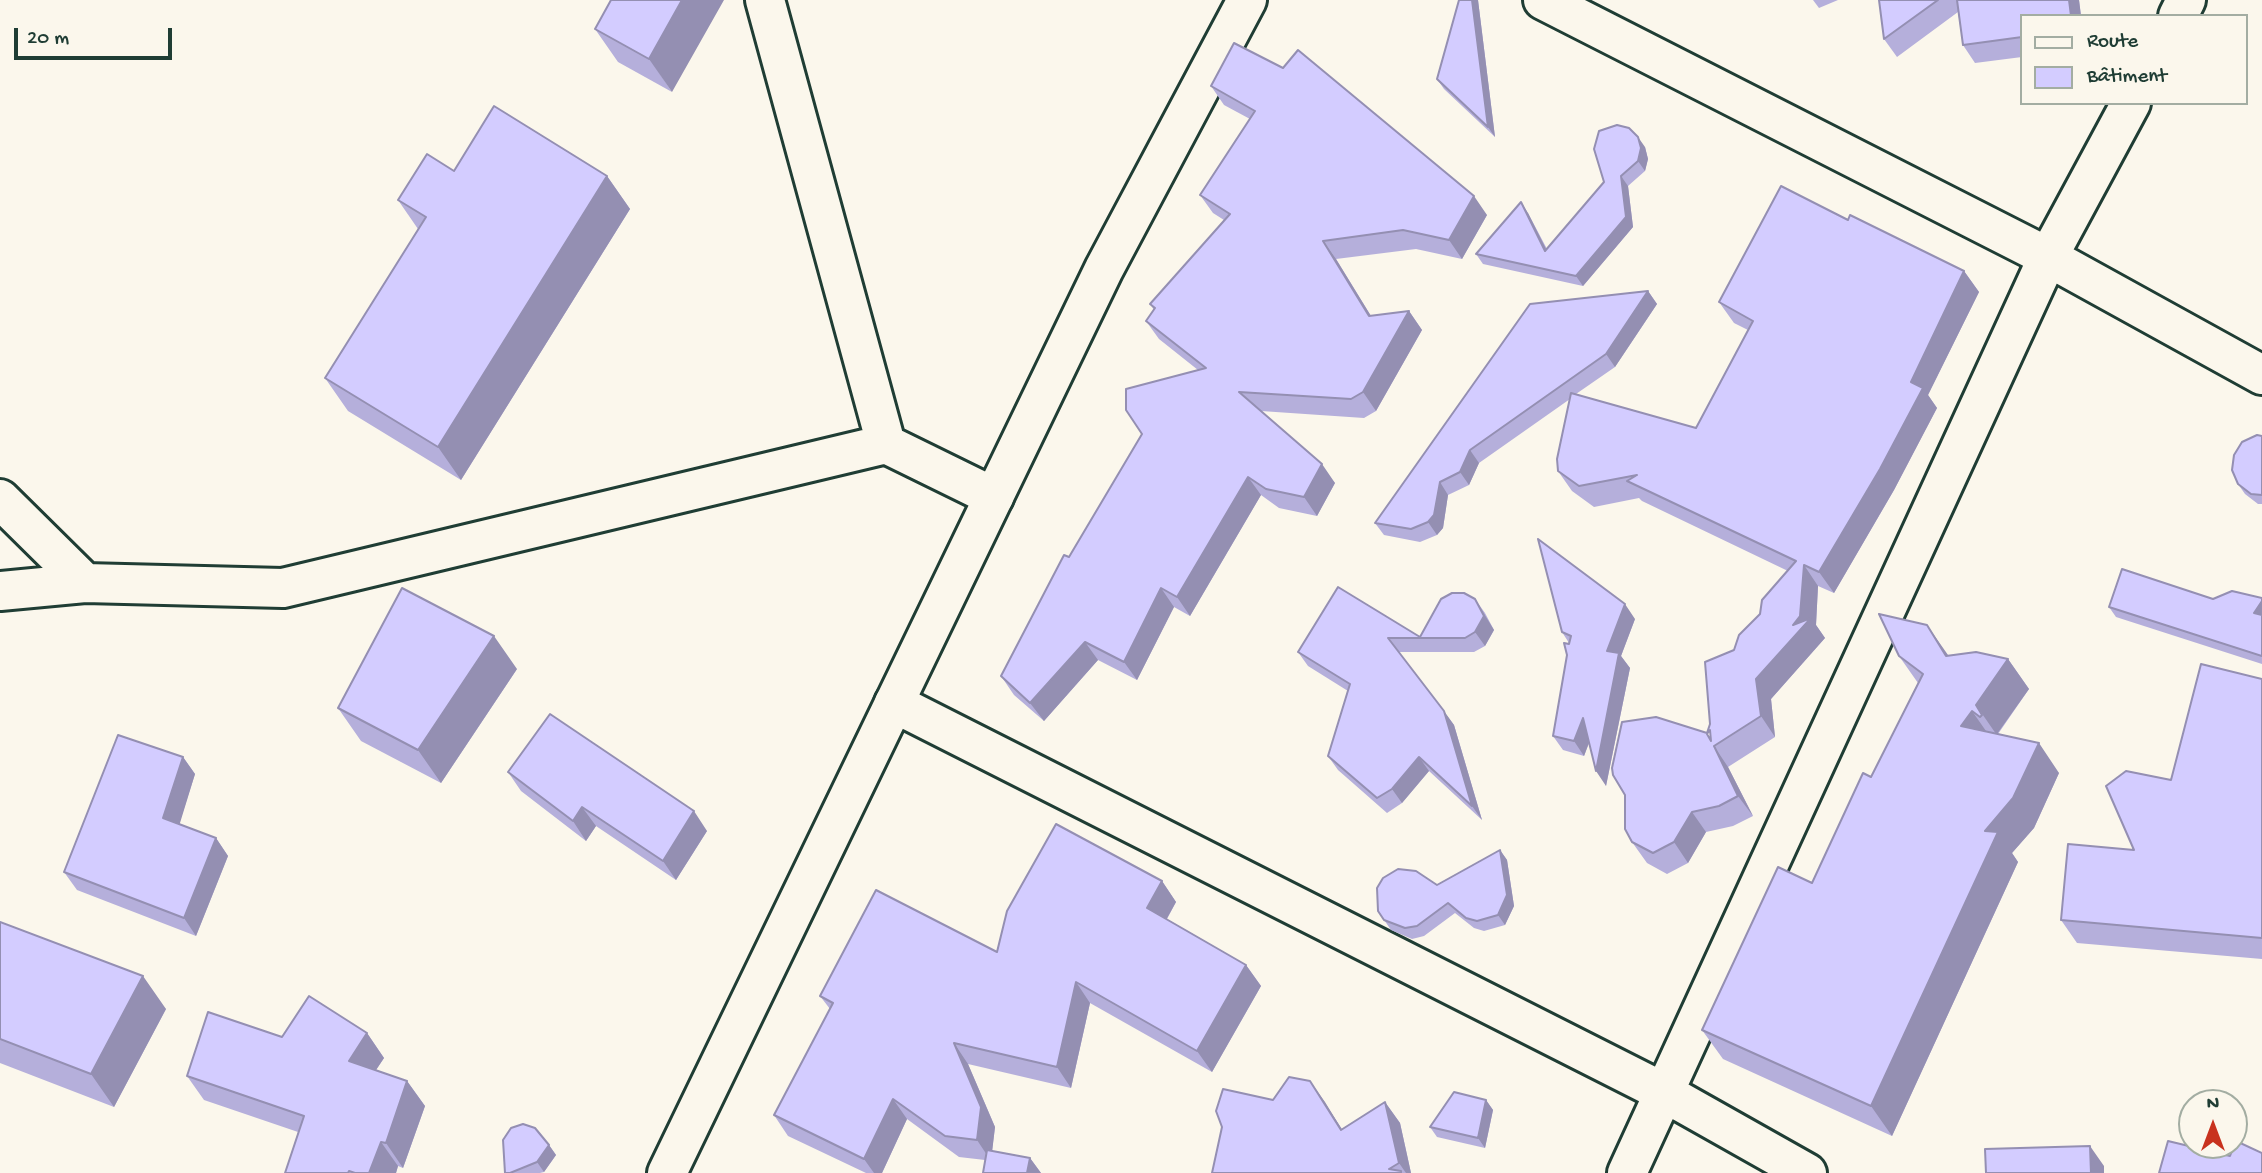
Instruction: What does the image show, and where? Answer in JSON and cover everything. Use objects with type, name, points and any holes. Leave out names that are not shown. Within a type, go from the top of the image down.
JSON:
[{"type":"street","points":[[765,0],[886,444]]},
{"type":"street","points":[[667,1173],[1104,269],[1247,0]]},
{"type":"street","points":[[1544,0],[2048,257],[2262,375]]},
{"type":"street","points":[[1627,1173],[2048,257],[2130,105]]},
{"type":"street","points":[[0,591],[85,583],[283,588],[886,444],[993,497]]},
{"type":"street","points":[[0,499],[85,583]]},
{"type":"street","points":[[894,703],[1665,1093],[1807,1173]]},
{"type":"building","points":[[611,0],[682,0],[649,59],[595,29]]},
{"type":"building","points":[[1459,0],[1472,0],[1488,127],[1437,79]]},
{"type":"building","points":[[1879,0],[1938,0],[1884,39]]},
{"type":"building","points":[[1957,0],[2069,0],[2071,14],[2021,14],[2021,37],[1963,45]]},
{"type":"building","points":[[1234,43],[1283,68],[1298,50],[1474,196],[1449,240],[1403,230],[1323,241],[1369,316],[1409,311],[1363,392],[1351,399],[1239,392],[1322,464],[1304,497],[1266,489],[1248,477],[1177,597],[1161,588],[1124,662],[1085,642],[1030,703],[1001,676],[1064,555],[1069,557],[1142,434],[1126,410],[1126,389],[1206,368],[1146,321],[1155,308],[1150,304],[1230,214],[1200,195],[1255,111],[1211,86]]},
{"type":"building","points":[[494,106],[607,176],[438,447],[325,378],[426,217],[398,200],[427,154],[454,171]]},
{"type":"building","points":[[1617,125],[1629,128],[1638,137],[1641,148],[1638,161],[1621,176],[1626,217],[1576,276],[1476,254],[1521,202],[1545,251],[1604,182],[1594,149],[1599,131]]},
{"type":"building","points":[[1781,186],[1848,220],[1850,215],[1964,271],[1911,382],[1923,388],[1880,469],[1819,572],[1804,565],[1800,616],[1793,625],[1811,618],[1756,679],[1761,716],[1714,746],[1738,796],[1719,806],[1692,812],[1674,842],[1653,853],[1632,842],[1625,829],[1625,795],[1613,775],[1612,768],[1622,722],[1656,717],[1707,733],[1710,724],[1705,662],[1734,650],[1739,635],[1760,614],[1762,600],[1796,561],[1627,481],[1637,475],[1579,486],[1558,471],[1557,459],[1571,393],[1696,428],[1753,321],[1719,302]]},
{"type":"building","points":[[1648,291],[1606,354],[1470,450],[1460,472],[1440,482],[1434,515],[1428,522],[1411,529],[1375,523],[1530,304]]},
{"type":"building","points":[[2257,435],[2262,436],[2262,495],[2251,494],[2238,484],[2232,470],[2234,455],[2242,442]]},
{"type":"building","points":[[1538,539],[1625,604],[1607,651],[1619,653],[1596,771],[1583,718],[1574,741],[1553,736],[1567,655],[1564,643],[1569,644],[1571,636],[1562,632]]},
{"type":"building","points":[[2122,569],[2213,599],[2232,591],[2262,598],[2254,613],[2262,615],[2262,656],[2109,607]]},
{"type":"building","points":[[1338,587],[1420,637],[1441,599],[1452,593],[1464,593],[1475,599],[1484,616],[1475,632],[1465,638],[1388,638],[1444,711],[1472,806],[1419,757],[1392,789],[1377,798],[1328,756],[1350,684],[1298,652]]},
{"type":"building","points":[[402,588],[494,636],[418,750],[338,708]]},
{"type":"building","points":[[1879,614],[1927,625],[1946,656],[1976,652],[2008,659],[1976,705],[1982,715],[1980,717],[1972,711],[1961,726],[2039,743],[2013,798],[1985,831],[1998,832],[1871,1106],[1702,1030],[1778,867],[1812,883],[1863,773],[1871,777],[1923,674],[1899,656]]},
{"type":"building","points":[[2201,664],[2262,679],[2262,938],[2061,920],[2068,844],[2134,850],[2106,786],[2126,771],[2171,780]]},
{"type":"building","points":[[550,714],[694,811],[663,861],[582,807],[573,821],[508,772]]},
{"type":"building","points":[[118,735],[183,757],[163,818],[216,838],[184,918],[64,872]]},
{"type":"building","points":[[1056,824],[1162,881],[1147,908],[1246,965],[1197,1051],[1076,982],[1057,1067],[954,1043],[981,1107],[977,1140],[945,1136],[893,1099],[864,1159],[774,1115],[833,1003],[820,996],[876,890],[997,952],[1007,911]]},
{"type":"building","points":[[1500,850],[1507,895],[1498,915],[1477,921],[1466,918],[1448,903],[1417,926],[1405,928],[1384,920],[1378,911],[1377,888],[1383,878],[1398,869],[1416,871],[1437,885]]},
{"type":"building","points":[[0,922],[143,976],[91,1074],[0,1039]]},
{"type":"building","points":[[309,996],[367,1033],[349,1061],[407,1081],[386,1143],[381,1142],[369,1173],[285,1173],[304,1116],[187,1076],[208,1012],[282,1037]]},
{"type":"building","points":[[1289,1077],[1310,1081],[1341,1130],[1385,1102],[1399,1163],[1389,1169],[1401,1173],[1212,1173],[1222,1127],[1216,1111],[1223,1089],[1273,1100]]},
{"type":"building","points":[[1454,1092],[1486,1100],[1478,1138],[1430,1127]]},
{"type":"building","points":[[523,1124],[535,1128],[549,1145],[537,1162],[505,1173],[503,1140],[511,1128]]},
{"type":"building","points":[[2168,1141],[2178,1143],[2178,1159],[2248,1159],[2248,1147],[2262,1153],[2262,1173],[2159,1173]]},
{"type":"building","points":[[2090,1146],[2091,1173],[1986,1173],[1985,1149]]},
{"type":"building","points":[[987,1150],[1030,1158],[1027,1173],[983,1173]]}]
